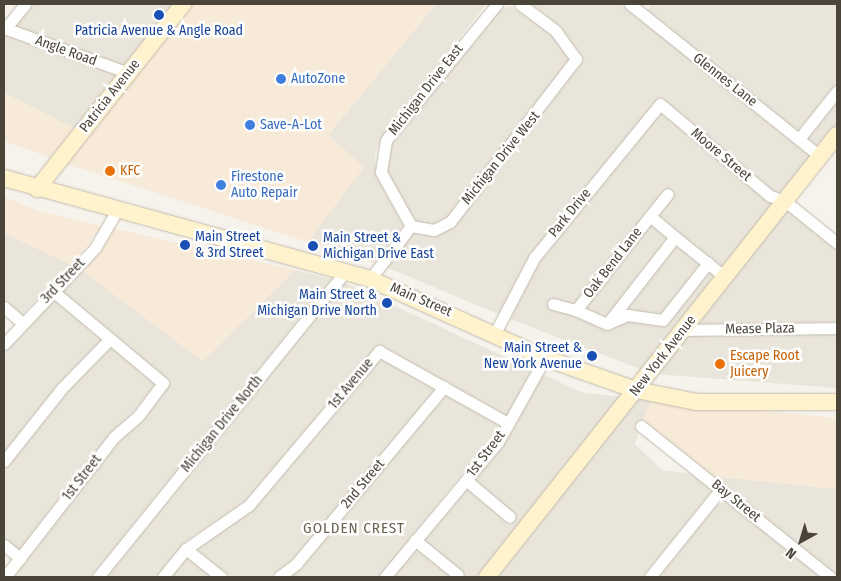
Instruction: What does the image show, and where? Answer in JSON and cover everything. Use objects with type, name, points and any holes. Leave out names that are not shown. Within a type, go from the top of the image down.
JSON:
[{"type":"main road","name":"Patricia Avenue","points":[[37,189],[183,4]]},
{"type":"main road","name":"New York Avenue","points":[[487,577],[837,135]]},
{"type":"main road","name":"Main Street","points":[[4,178],[116,212],[370,278],[495,333],[545,358],[636,390],[703,402],[837,402]]},
{"type":"street","points":[[4,29],[24,4]]},
{"type":"street","name":"Michigan Drive West","points":[[411,226],[434,230],[450,222],[576,59],[556,31],[520,4]]},
{"type":"street","name":"Glennes Lane","points":[[630,4],[643,8],[820,156]]},
{"type":"street","name":"Michigan Drive East","points":[[411,226],[387,185],[380,156],[386,140],[494,5]]},
{"type":"street","name":"Angle Road","points":[[4,29],[128,73]]},
{"type":"street","points":[[799,138],[837,91]]},
{"type":"street","name":"Moore Street","points":[[660,104],[770,196],[785,201],[837,243]]},
{"type":"street","name":"Park Drive","points":[[495,333],[534,258],[660,104]]},
{"type":"street","name":"Oak Bend Lane","points":[[576,310],[668,194]]},
{"type":"street","name":"3rd Street","points":[[4,344],[21,322],[54,292],[95,248],[116,212]]},
{"type":"street","name":"Oak Bend Lane","points":[[650,216],[725,277]]},
{"type":"street","points":[[370,278],[411,226]]},
{"type":"street","points":[[607,324],[676,236]]},
{"type":"street","points":[[607,324],[627,315],[663,320],[708,263]]},
{"type":"street","name":"Michigan Drive North","points":[[98,577],[346,271]]},
{"type":"street","points":[[4,461],[62,388],[110,339],[54,292]]},
{"type":"street","name":"Oak Bend Lane","points":[[553,304],[576,310],[607,324]]},
{"type":"street","points":[[4,307],[21,322]]},
{"type":"street","name":"Mease Plaza","points":[[684,330],[837,328]]},
{"type":"street","name":"1st Street","points":[[5,577],[114,437],[139,415],[164,383],[110,339]]},
{"type":"street","name":"1st Avenue","points":[[186,549],[250,505],[379,351],[508,423]]},
{"type":"street","points":[[508,423],[545,358]]},
{"type":"street","name":"2nd Street","points":[[279,577],[296,564],[444,387]]},
{"type":"street","name":"1st Street","points":[[385,577],[466,480],[508,423]]},
{"type":"street","name":"Bay Street","points":[[641,426],[830,577]]},
{"type":"street","points":[[466,480],[510,517]]},
{"type":"street","points":[[650,577],[721,489]]},
{"type":"street","points":[[415,540],[458,575]]},
{"type":"street","points":[[4,545],[20,558]]},
{"type":"street","points":[[163,577],[186,549],[221,577]]},
{"type":"shaded area","points":[[31,4],[177,4],[127,67],[13,26]]},
{"type":"shaded area","points":[[190,4],[436,4],[328,135],[364,167],[308,242],[64,163]]},
{"type":"shaded area","points":[[436,4],[486,4],[381,139],[375,155],[376,175],[404,226],[375,263],[308,242],[328,135]]},
{"type":"shaded area","points":[[532,4],[621,4],[811,156],[780,193],[773,191],[660,97],[530,255],[500,315],[386,267],[412,232],[433,236],[454,225],[583,61],[560,27]]},
{"type":"shaded area","points":[[652,4],[837,4],[837,83],[798,131],[647,11]]},
{"type":"shaded area","points":[[511,6],[552,35],[570,59],[447,218],[433,225],[414,221],[386,171],[391,143],[494,11]]},
{"type":"shaded area","points":[[4,35],[120,76],[77,130],[4,93]]},
{"type":"shaded area","points":[[4,93],[77,130],[54,159],[4,141]]},
{"type":"shaded area","points":[[837,99],[837,124],[818,147],[806,137]]},
{"type":"shaded area","points":[[660,112],[776,204],[645,371],[510,319],[539,261]]},
{"type":"shaded area","points":[[4,197],[39,211],[102,226],[72,265],[4,233]]},
{"type":"shaded area","points":[[786,208],[837,250],[837,322],[694,324]]},
{"type":"shaded area","points":[[112,228],[295,270],[203,361],[81,270]]},
{"type":"shaded area","points":[[4,233],[72,265],[22,315],[4,300]]},
{"type":"shaded area","points":[[81,270],[203,361],[295,270],[332,279],[91,577],[11,577],[118,441],[143,418],[171,382],[61,292]]},
{"type":"shaded area","points":[[343,282],[533,370],[507,416],[382,346],[246,501],[185,542],[157,577],[104,577]]},
{"type":"shaded area","points":[[53,299],[102,340],[4,453],[4,352]]},
{"type":"shaded area","points":[[837,333],[837,388],[655,374],[686,335]]},
{"type":"shaded area","points":[[110,346],[156,384],[19,551],[4,538],[4,469],[66,392]]},
{"type":"shaded area","points":[[380,358],[436,389],[293,560],[270,577],[230,577],[195,549],[252,509]]},
{"type":"shaded area","points":[[542,374],[584,393],[624,397],[481,577],[463,577],[465,574],[423,539],[466,488],[510,525],[517,516],[473,479]]},
{"type":"shaded area","points":[[445,394],[501,426],[379,577],[287,577]]},
{"type":"shaded area","points":[[636,398],[651,400],[643,420],[634,427],[639,431],[635,444],[662,470],[692,474],[713,490],[643,577],[494,577]]},
{"type":"shaded area","points":[[651,400],[837,418],[837,489],[713,476],[643,420]]},
{"type":"shaded area","points":[[713,476],[837,489],[837,576]]},
{"type":"shaded area","points":[[721,497],[821,577],[656,577]]},
{"type":"shaded area","points":[[415,548],[452,577],[392,577]]},
{"type":"shaded area","points":[[186,556],[212,577],[170,577]]},
{"type":"place","name":"Patricia Avenue & Angle Road","points":[[159,15]]},
{"type":"place","name":"AutoZone","points":[[281,79]]},
{"type":"place","name":"Save-A-Lot","points":[[250,125]]},
{"type":"place","name":"KFC","points":[[110,171]]},
{"type":"place","name":"Firestone Auto Repair","points":[[221,185]]},
{"type":"place","name":"Main Street & 3rd Street","points":[[185,245]]},
{"type":"place","name":"Main Street & Michigan Drive East","points":[[313,246]]},
{"type":"place","name":"Main Street & Michigan Drive North","points":[[387,303]]},
{"type":"place","name":"Main Street & New York Avenue","points":[[592,356]]},
{"type":"place","name":"Escape Root Juicery","points":[[720,364]]},
{"type":"district","name":"GOLDEN CREST","points":[[354,529]]}]
